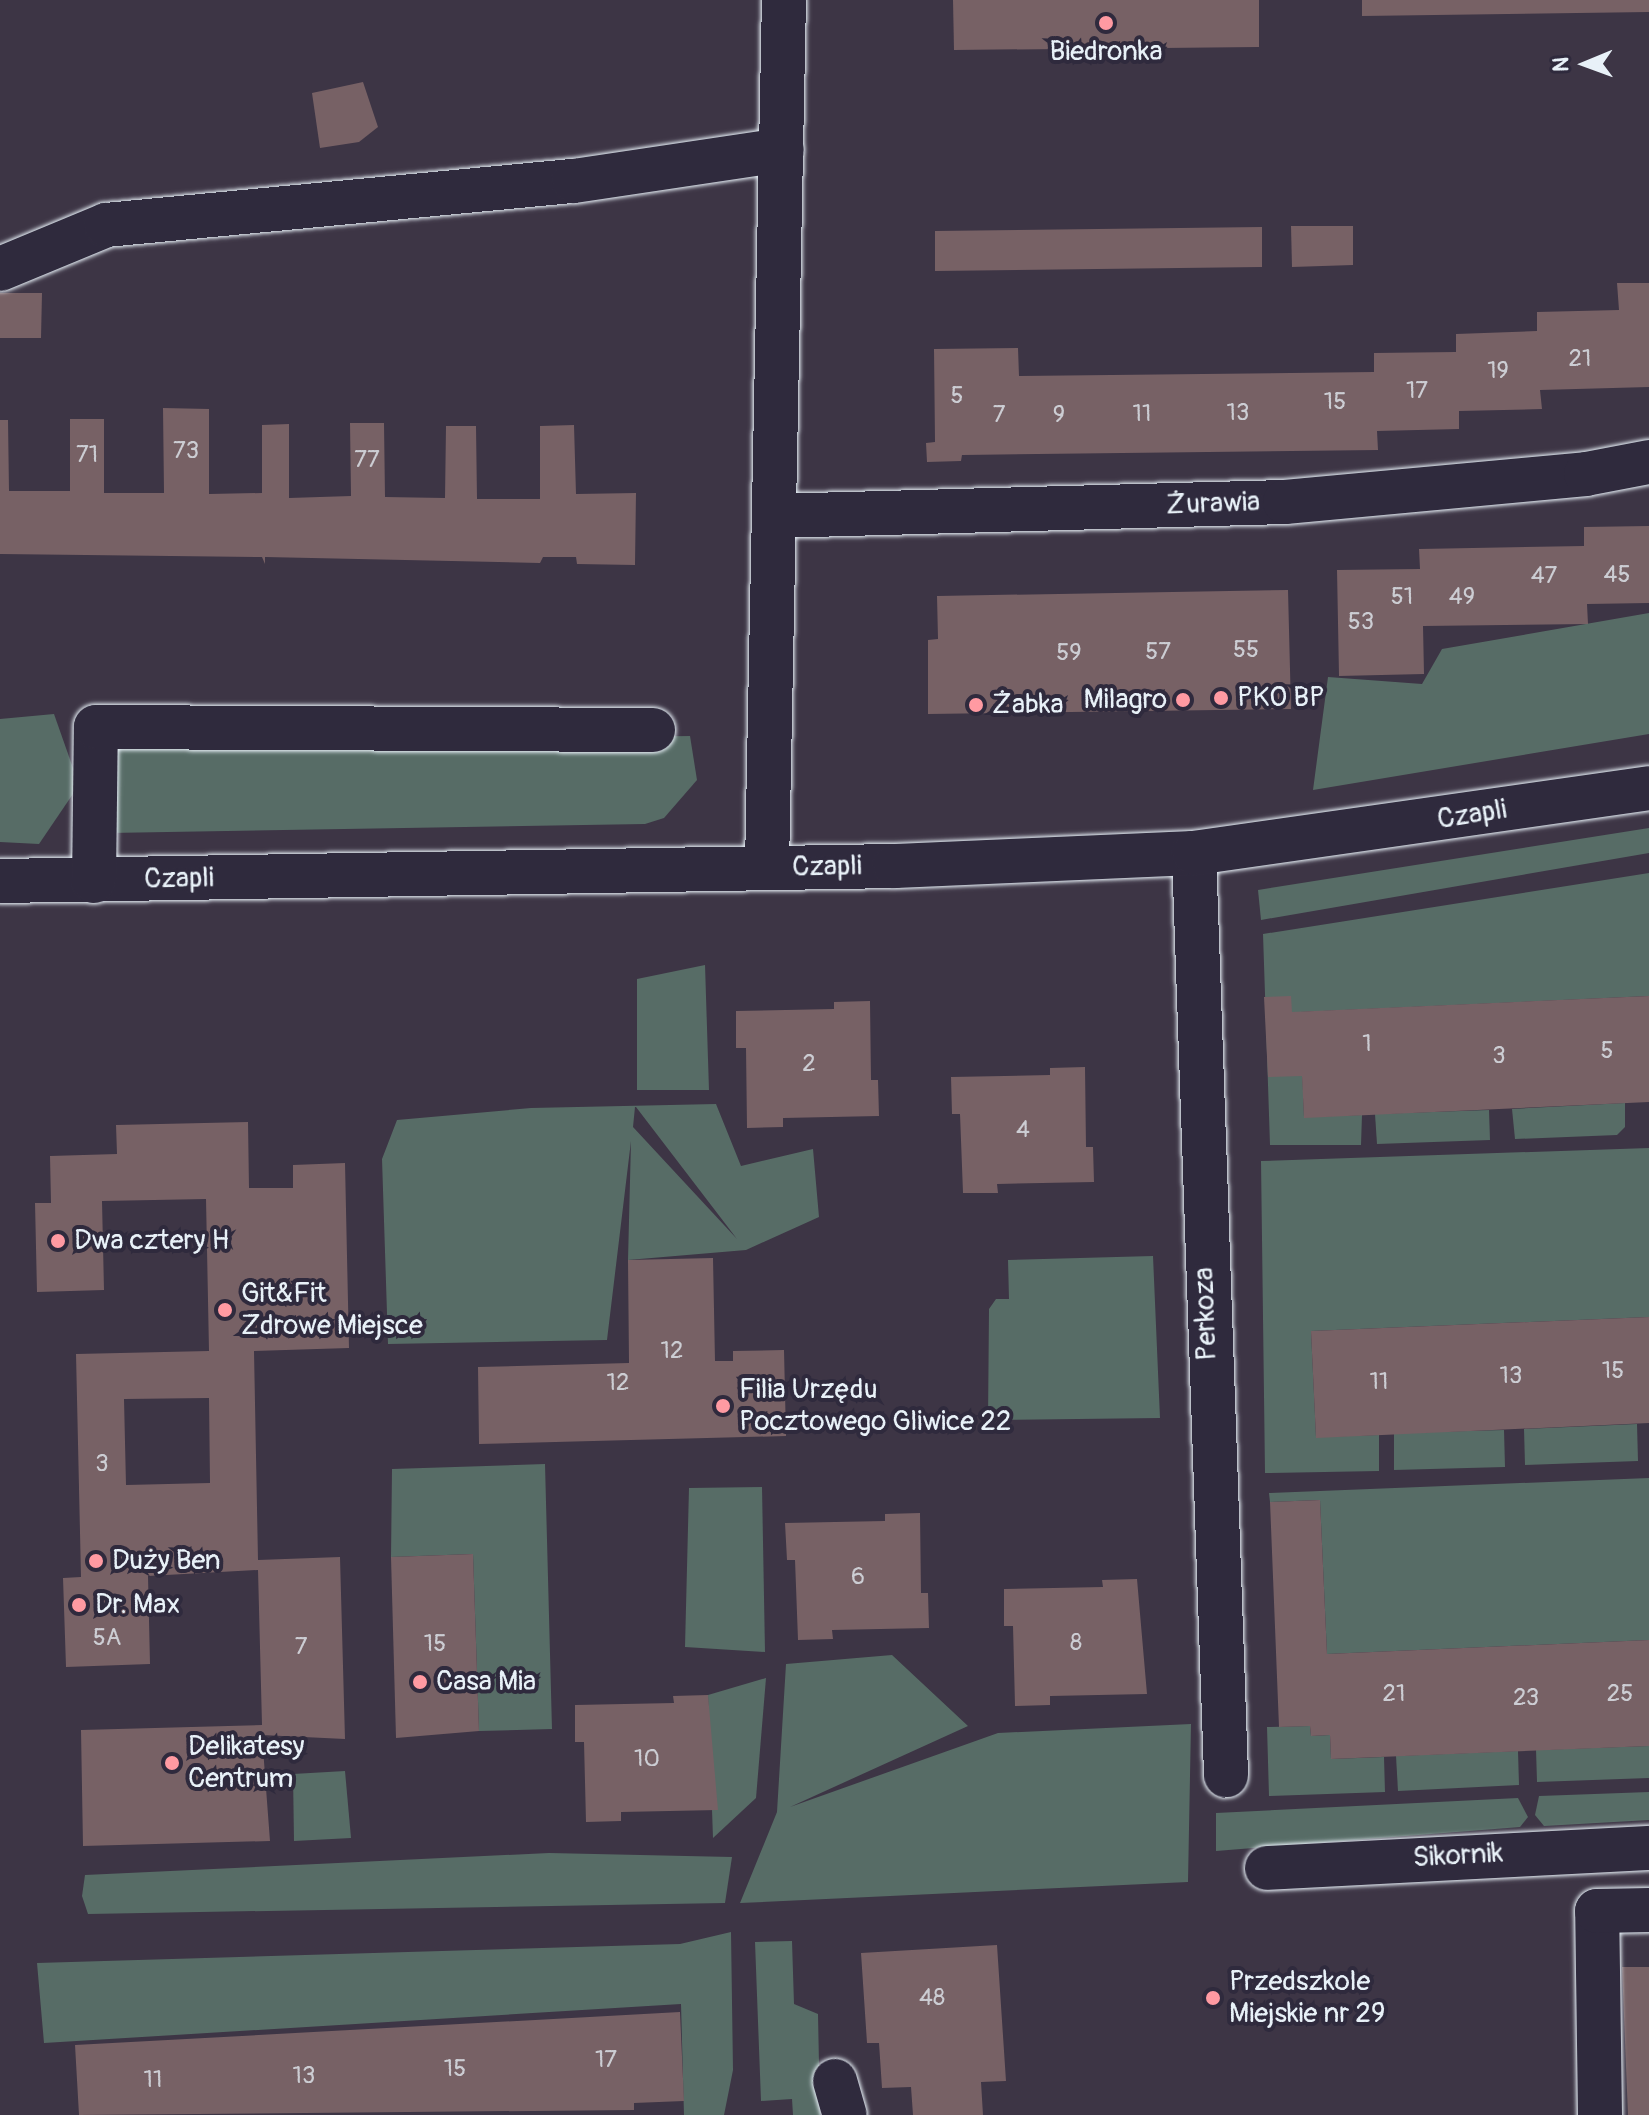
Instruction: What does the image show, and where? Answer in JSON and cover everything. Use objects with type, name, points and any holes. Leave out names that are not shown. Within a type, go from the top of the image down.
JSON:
[{"type":"street","points":[[767,867],[784,0]]},
{"type":"street","points":[[0,269],[106,225],[574,181],[782,150]]},
{"type":"street","name":"Żurawia","points":[[774,516],[1285,502],[1586,474],[1649,462]]},
{"type":"street","points":[[94,881],[96,727],[653,730]]},
{"type":"street","name":"Czapli","points":[[0,881],[767,867],[1194,853],[1649,788]]},
{"type":"street","name":"Perkoza","points":[[1194,853],[1226,1775]]},
{"type":"street","name":"Sikornik","points":[[1267,1868],[1649,1848]]},
{"type":"street","points":[[1600,2115],[1597,1911],[1649,1910]]},
{"type":"green space","points":[[1649,613],[1649,734],[1313,790],[1328,677],[1422,684],[1442,649]]},
{"type":"green space","points":[[54,714],[79,785],[39,844],[0,842],[0,719]]},
{"type":"green space","points":[[690,736],[697,780],[664,818],[645,824],[109,833],[96,745]]},
{"type":"green space","points":[[1649,828],[1649,853],[1261,920],[1258,890]]},
{"type":"green space","points":[[1649,873],[1649,996],[1300,1012],[1304,1117],[1362,1115],[1361,1145],[1270,1145],[1263,934]]},
{"type":"green space","points":[[705,965],[709,1090],[637,1090],[637,979]]},
{"type":"green space","points":[[1625,1103],[1625,1127],[1617,1135],[1515,1139],[1512,1109]]},
{"type":"green space","points":[[716,1104],[741,1166],[813,1149],[819,1217],[746,1250],[628,1260],[631,1141],[607,1340],[388,1344],[382,1159],[397,1120],[531,1108]],"holes":[[[636,1107],[737,1239],[633,1127]]]},
{"type":"green space","points":[[1489,1110],[1490,1140],[1377,1144],[1375,1114]]},
{"type":"green space","points":[[1649,1148],[1649,1317],[1311,1331],[1316,1437],[1379,1435],[1379,1471],[1265,1473],[1261,1161]]},
{"type":"green space","points":[[1153,1256],[1160,1418],[988,1420],[989,1309],[996,1299],[1009,1299],[1008,1260]]},
{"type":"green space","points":[[1637,1424],[1638,1461],[1525,1465],[1524,1429]]},
{"type":"green space","points":[[1504,1430],[1505,1467],[1394,1470],[1394,1433]]},
{"type":"green space","points":[[545,1464],[552,1729],[479,1731],[473,1554],[391,1557],[392,1469]]},
{"type":"green space","points":[[1649,1478],[1649,1640],[1327,1654],[1320,1500],[1270,1502],[1269,1493]]},
{"type":"green space","points":[[762,1487],[765,1652],[685,1647],[689,1488]]},
{"type":"green space","points":[[892,1655],[968,1726],[790,1807],[998,1733],[1191,1724],[1188,1882],[740,1903],[777,1812],[786,1664]]},
{"type":"green space","points":[[766,1678],[756,1798],[713,1838],[708,1695]]},
{"type":"green space","points":[[1310,1726],[1311,1736],[1330,1735],[1331,1759],[1384,1757],[1385,1792],[1269,1796],[1267,1727]]},
{"type":"green space","points":[[1649,1746],[1649,1778],[1537,1782],[1536,1750]]},
{"type":"green space","points":[[1518,1751],[1519,1785],[1398,1791],[1396,1756]]},
{"type":"green space","points":[[345,1771],[351,1838],[294,1841],[293,1774]]},
{"type":"green space","points":[[1649,1792],[1649,1820],[1544,1826],[1535,1815],[1539,1796]]},
{"type":"green space","points":[[1518,1798],[1528,1817],[1520,1827],[1216,1851],[1216,1813]]},
{"type":"green space","points":[[549,1853],[732,1857],[725,1903],[88,1914],[82,1896],[85,1875]]},
{"type":"green space","points":[[731,1932],[733,2070],[724,2115],[684,2115],[681,2004],[44,2043],[37,1963],[680,1944]]},
{"type":"green space","points":[[792,1941],[794,2004],[818,2014],[820,2115],[793,2115],[792,2099],[761,2101],[755,1942]]},
{"type":"building","name":"Biedronka","points":[[953,0],[1259,0],[1259,47],[954,50]]},
{"type":"building","points":[[1362,0],[1649,0],[1649,12],[1362,16]]},
{"type":"building","points":[[363,82],[378,127],[359,142],[320,148],[312,93]]},
{"type":"building","points":[[1291,226],[1353,226],[1353,265],[1292,267]]},
{"type":"building","points":[[1262,227],[1262,267],[935,271],[935,231]]},
{"type":"building","points":[[1617,283],[1649,283],[1649,387],[1540,390],[1542,409],[1459,411],[1459,429],[1377,431],[1378,450],[962,455],[961,461],[927,462],[926,443],[935,442],[934,349],[1018,348],[1019,376],[1374,372],[1374,353],[1456,352],[1456,334],[1537,331],[1537,312],[1619,310]]},
{"type":"building","points":[[0,293],[42,293],[41,338],[0,338]]},
{"type":"building","points":[[163,408],[209,409],[209,494],[262,493],[262,425],[289,424],[289,498],[351,496],[350,423],[384,423],[385,497],[445,498],[446,426],[476,426],[477,499],[540,499],[540,426],[574,425],[576,494],[636,493],[635,565],[577,564],[576,557],[543,557],[540,563],[265,557],[265,564],[262,557],[0,554],[0,420],[8,420],[9,491],[70,491],[70,419],[104,419],[104,493],[164,493]]},
{"type":"building","points":[[1649,526],[1649,603],[1587,604],[1588,624],[1423,626],[1424,674],[1339,676],[1337,570],[1420,569],[1419,549],[1584,546],[1584,527]]},
{"type":"building","points":[[1288,590],[1291,709],[928,714],[928,640],[938,639],[937,596]]},
{"type":"building","points":[[1291,996],[1292,1012],[1649,996],[1649,1102],[1304,1118],[1302,1076],[1268,1077],[1264,997]]},
{"type":"building","points":[[870,1001],[871,1080],[878,1080],[879,1116],[783,1118],[783,1127],[747,1128],[746,1048],[736,1048],[736,1011],[834,1009],[834,1002]]},
{"type":"building","points":[[1085,1067],[1086,1147],[1093,1147],[1094,1182],[997,1184],[998,1193],[963,1193],[960,1114],[952,1114],[951,1077],[1050,1075],[1050,1068]]},
{"type":"building","points":[[248,1122],[249,1188],[293,1188],[293,1165],[345,1163],[349,1348],[254,1351],[258,1560],[340,1557],[345,1739],[262,1735],[270,1841],[83,1846],[81,1730],[262,1725],[258,1570],[148,1576],[150,1664],[66,1667],[63,1578],[81,1577],[76,1354],[209,1351],[206,1199],[102,1201],[104,1290],[37,1292],[35,1203],[51,1203],[50,1156],[117,1154],[116,1125]],"holes":[[[209,1398],[210,1483],[126,1485],[124,1399]]]},
{"type":"building","points":[[713,1258],[715,1361],[733,1361],[733,1351],[784,1350],[786,1436],[479,1444],[478,1367],[629,1363],[628,1260]]},
{"type":"building","points":[[1649,1317],[1649,1423],[1316,1438],[1311,1331]]},
{"type":"building","points":[[1320,1500],[1327,1654],[1649,1640],[1649,1746],[1331,1759],[1330,1735],[1311,1736],[1310,1726],[1279,1727],[1270,1502]]},
{"type":"building","points":[[920,1513],[921,1593],[928,1593],[929,1628],[832,1630],[833,1639],[798,1640],[795,1560],[787,1560],[785,1523],[885,1521],[885,1514]]},
{"type":"building","points":[[473,1554],[479,1731],[396,1738],[391,1557]]},
{"type":"building","points":[[1137,1579],[1147,1694],[1050,1696],[1050,1705],[1015,1706],[1013,1626],[1004,1626],[1004,1589],[1103,1587],[1102,1580]]},
{"type":"building","points":[[708,1695],[718,1810],[621,1812],[621,1821],[586,1822],[584,1742],[575,1742],[575,1705],[674,1703],[673,1696]]},
{"type":"building","points":[[997,1945],[1006,2081],[981,2082],[983,2115],[913,2115],[911,2087],[882,2088],[879,2043],[867,2043],[861,1953]]},
{"type":"building","points":[[1622,1967],[1649,1967],[1649,2115],[1628,2115]]},
{"type":"building","points":[[680,2012],[684,2101],[634,2103],[634,2110],[79,2115],[75,2045]]},
{"type":"place","name":"Biedronka","points":[[1106,23]]},
{"type":"place","name":"PKO BP","points":[[1221,698]]},
{"type":"place","name":"Milagro","points":[[1183,700]]},
{"type":"place","name":"Żabka","points":[[976,705]]},
{"type":"place","name":"Dwa cztery H","points":[[58,1241]]},
{"type":"place","name":"Git&Fit Zdrowe Miejsce","points":[[225,1310]]},
{"type":"place","name":"Filia Urzędu Pocztowego Gliwice 22","points":[[723,1406]]},
{"type":"place","name":"Duży Ben","points":[[96,1561]]},
{"type":"place","name":"Dr. Max","points":[[79,1605]]},
{"type":"place","name":"Casa Mia","points":[[420,1682]]},
{"type":"place","name":"Delikatesy Centrum","points":[[172,1763]]},
{"type":"place","name":"Przedszkole Miejskie nr 29","points":[[1213,1998]]}]
